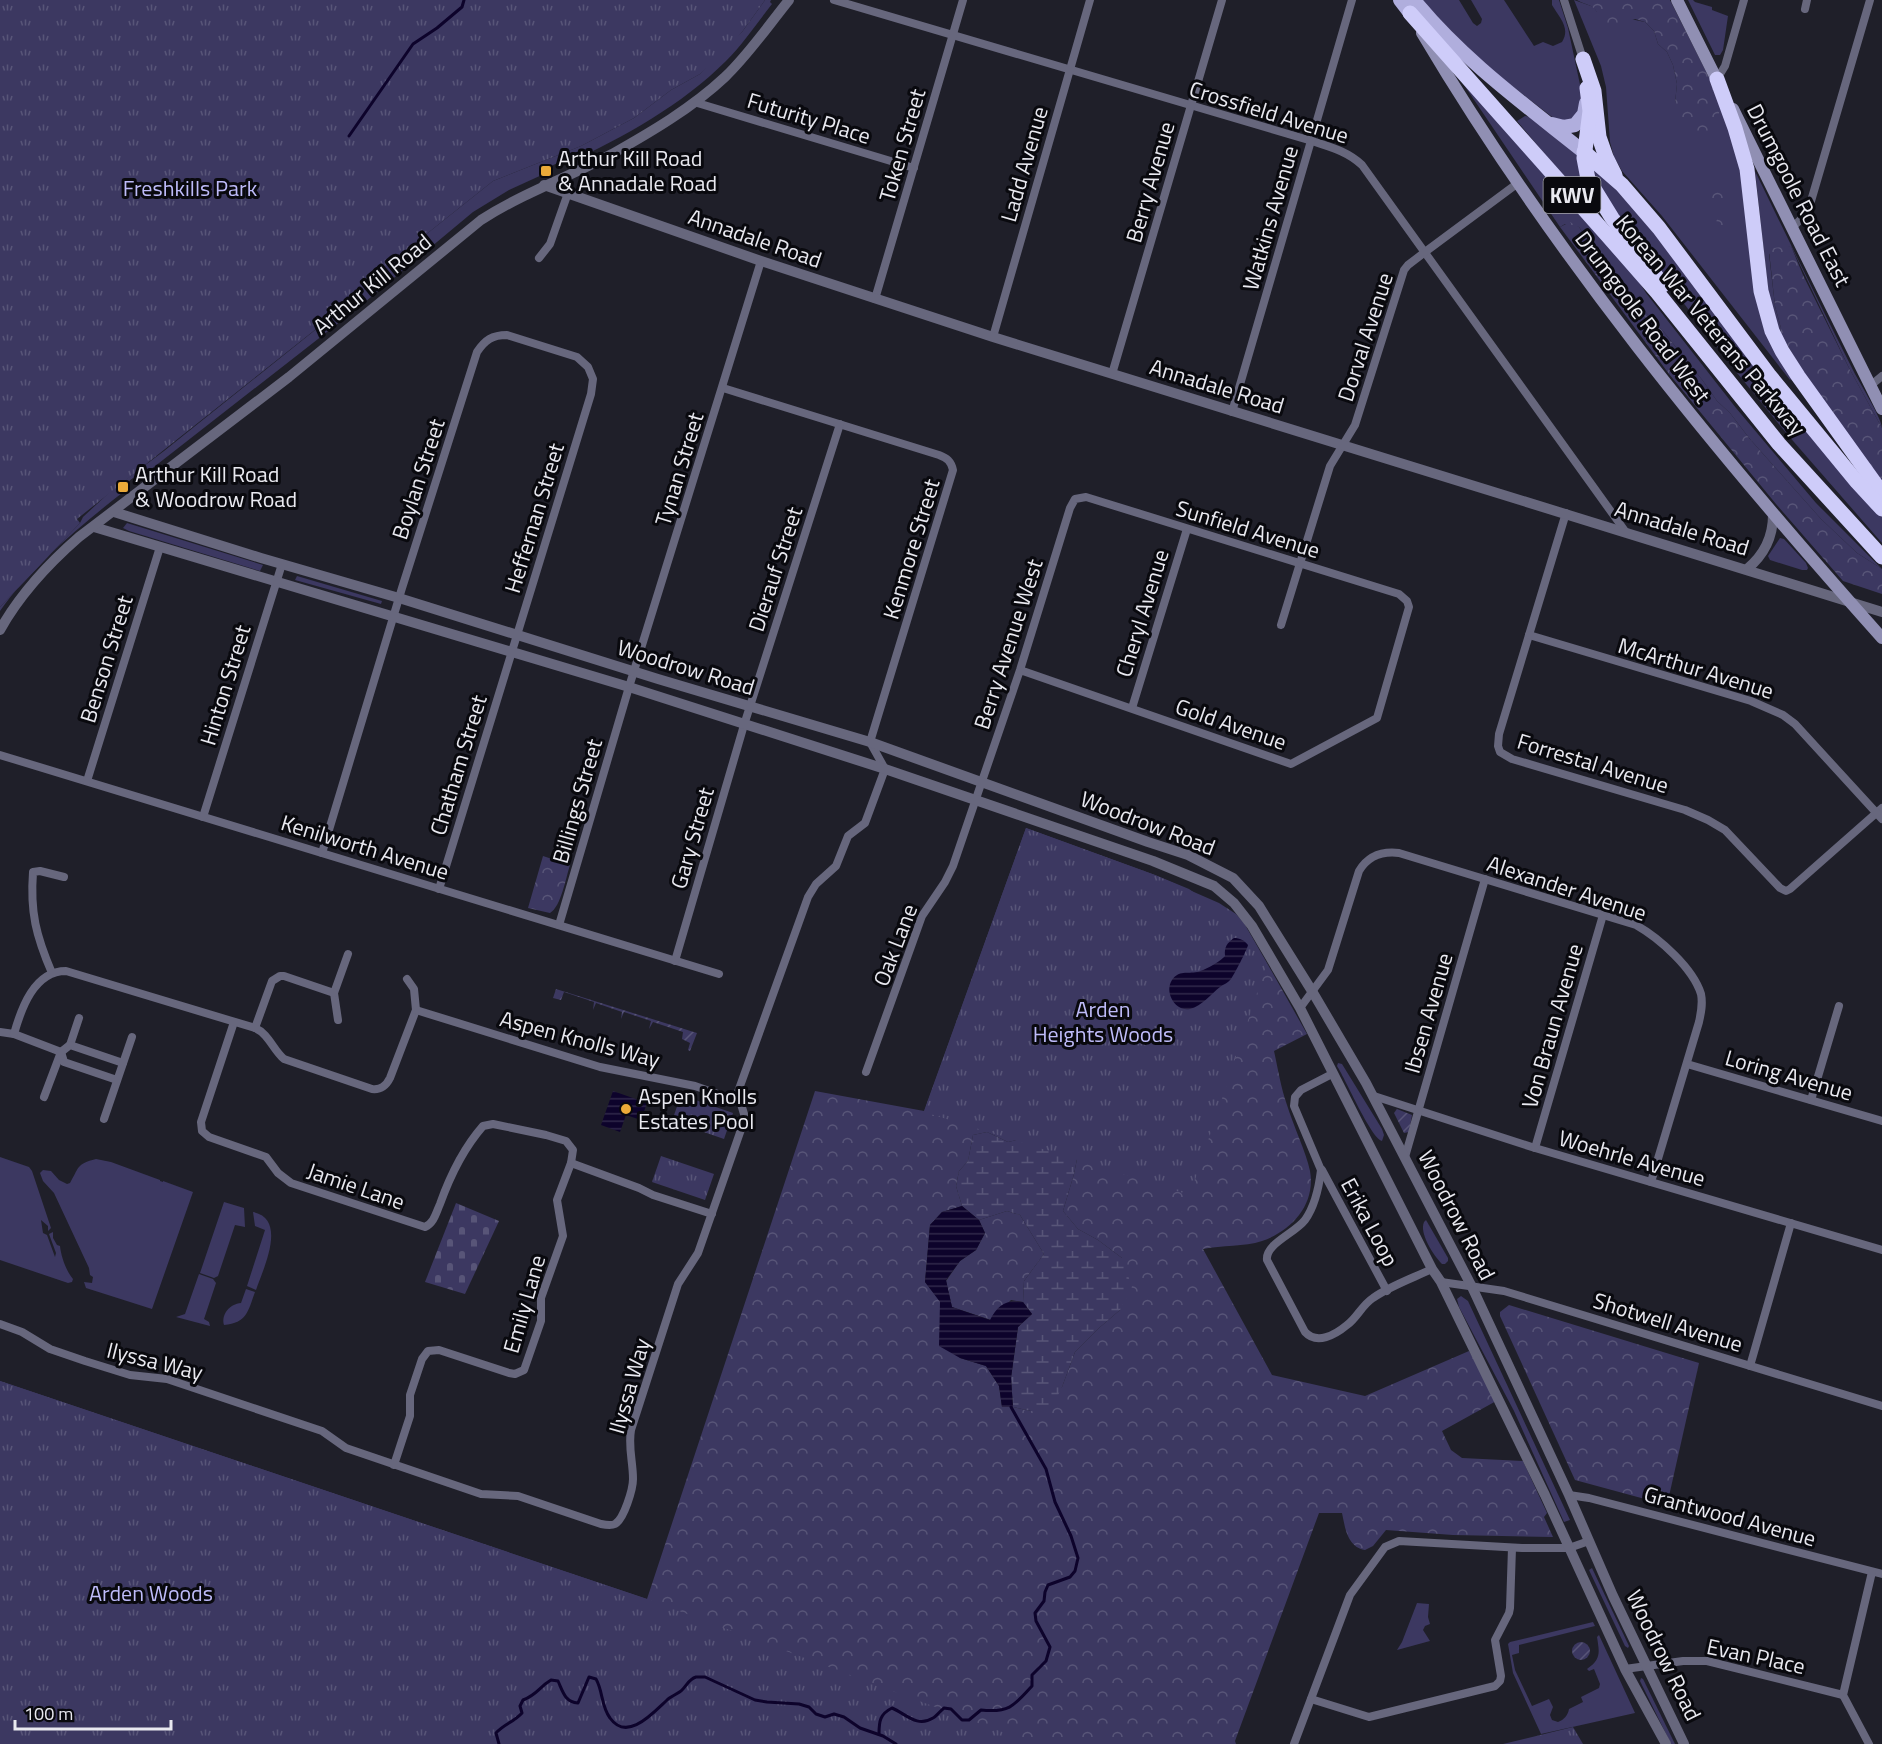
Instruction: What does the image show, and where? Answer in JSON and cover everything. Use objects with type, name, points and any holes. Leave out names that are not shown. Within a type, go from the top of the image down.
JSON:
[{"type":"highway","name":"Korean War Veterans Parkway","points":[[1412,7],[1657,292],[1787,453],[1882,557]]},
{"type":"highway","points":[[1583,59],[1594,91],[1599,137],[1606,157],[1622,185]]},
{"type":"highway","points":[[1717,80],[1745,159],[1761,291],[1772,331],[1798,376],[1882,492]]},
{"type":"highway","points":[[1587,88],[1590,111],[1584,153],[1586,173],[1594,192],[1691,323],[1728,381]]},
{"type":"highway","name":"Korean War Veterans Parkway","points":[[1584,153],[1622,185],[1670,243],[1769,375],[1882,509]]},
{"type":"main road","name":"Drumgoole Road West","points":[[1400,0],[1439,29],[1470,60],[1584,153]]},
{"type":"main road","name":"Drumgoole Road East","points":[[1677,0],[1743,126],[1882,409]]},
{"type":"main road","name":"Drumgoole Road West","points":[[1412,7],[1453,85],[1581,273],[1657,373],[1773,515],[1882,638]]},
{"type":"main road","points":[[1546,122],[1564,127],[1575,125],[1584,114],[1587,88],[1583,59]]},
{"type":"street","name":"Arthur Kill Road","points":[[0,630],[36,578],[57,557],[94,527],[289,377],[481,219],[544,185],[610,155],[694,102],[724,78],[789,0]]},
{"type":"street","name":"Crossfield Avenue","points":[[834,0],[1312,141],[1352,156],[1362,165],[1625,531]]},
{"type":"street","name":"Token Street","points":[[875,299],[963,0]]},
{"type":"street","name":"Ladd Avenue","points":[[993,338],[1090,0]]},
{"type":"street","name":"Berry Avenue","points":[[1112,374],[1222,0]]},
{"type":"street","name":"Watkins Avenue","points":[[1232,412],[1352,0]]},
{"type":"street","points":[[1564,0],[1583,59]]},
{"type":"street","points":[[1717,80],[1725,66],[1744,0]]},
{"type":"street","points":[[1793,227],[1804,216],[1811,201],[1870,0]]},
{"type":"street","name":"Futurity Place","points":[[694,102],[914,168]]},
{"type":"street","name":"Dorval Avenue","points":[[1281,625],[1330,466],[1355,425],[1401,276],[1408,265],[1518,183]]},
{"type":"street","name":"Annadale Road","points":[[544,185],[761,261],[993,338],[1882,612]]},
{"type":"street","points":[[539,258],[550,244],[568,193]]},
{"type":"street","name":"Tynan Street","points":[[629,687],[761,261]]},
{"type":"street","name":"Boylan Street","points":[[394,616],[477,352],[489,338],[507,335],[577,357],[588,367],[593,379],[591,394]]},
{"type":"street","points":[[1870,386],[1882,376]]},
{"type":"street","name":"Kenmore Street","points":[[723,388],[939,455],[951,463],[953,470],[870,742]]},
{"type":"street","name":"Heffernan Street","points":[[512,652],[591,394]]},
{"type":"street","name":"Dierauf Street","points":[[744,725],[840,424]]},
{"type":"street","name":"Sunfield Avenue","points":[[1075,499],[1086,497],[1399,594],[1407,601]]},
{"type":"street","name":"Berry Avenue West","points":[[976,801],[1020,670],[1070,508],[1075,499]]},
{"type":"street","name":"Woodrow Road","points":[[114,512],[870,742],[1188,855],[1233,878],[1259,906],[1374,1096],[1472,1287],[1684,1744]]},
{"type":"street","name":"Forrestal Avenue","points":[[1566,513],[1499,735],[1500,752],[1512,759],[1685,810],[1708,820],[1725,830],[1785,891],[1880,813]]},
{"type":"street","points":[[1747,569],[1767,546],[1772,530],[1773,515]]},
{"type":"street","name":"Woodrow Road","points":[[94,527],[629,687],[885,769],[1153,861],[1214,886],[1234,903],[1252,926],[1299,1008],[1432,1269],[1441,1282],[1545,1495],[1625,1669],[1666,1744]]},
{"type":"street","name":"Cheryl Avenue","points":[[1132,708],[1187,529]]},
{"type":"street","name":"Benson Street","points":[[87,781],[160,547]]},
{"type":"street","name":"Hinton Street","points":[[203,817],[282,564]]},
{"type":"street","name":"Gold Avenue","points":[[1020,670],[1291,764],[1377,718],[1408,612],[1407,601]]},
{"type":"street","points":[[322,853],[394,616]]},
{"type":"street","name":"McArthur Avenue","points":[[1529,635],[1769,707],[1796,724],[1880,813]]},
{"type":"street","name":"Chatham Street","points":[[439,889],[512,652]]},
{"type":"street","name":"Billings Street","points":[[559,925],[629,687]]},
{"type":"street","name":"Gary Street","points":[[675,961],[744,725]]},
{"type":"street","points":[[735,1100],[811,889],[836,866],[848,836],[865,823],[885,769],[870,742]]},
{"type":"street","name":"Kenilworth Avenue","points":[[0,755],[719,974]]},
{"type":"street","name":"Oak Lane","points":[[866,1072],[922,916],[953,866],[976,801]]},
{"type":"street","name":"Alexander Avenue","points":[[1299,1008],[1328,970],[1356,877],[1362,865],[1382,853],[1400,853],[1636,926],[1653,936],[1686,969],[1698,987],[1702,1001],[1702,1010],[1652,1182]]},
{"type":"street","points":[[52,973],[42,951],[32,909],[33,872],[40,871],[64,878]]},
{"type":"street","name":"Ibsen Avenue","points":[[1405,1157],[1485,879]]},
{"type":"street","name":"Von Braun Avenue","points":[[1535,1148],[1603,915]]},
{"type":"street","points":[[338,1020],[334,993],[348,954]]},
{"type":"street","points":[[14,1034],[21,1011],[39,984],[58,971],[74,973],[255,1028],[267,1037],[284,1059],[372,1089],[378,1089],[387,1084],[390,1078],[416,1010],[414,989],[407,979]]},
{"type":"street","points":[[255,1028],[272,981],[280,976],[334,993]]},
{"type":"street","points":[[1811,1100],[1839,1006]]},
{"type":"street","name":"Aspen Knolls Way","points":[[416,1010],[600,1067],[695,1086],[735,1100]]},
{"type":"street","points":[[44,1097],[61,1052],[70,1046],[80,1018]]},
{"type":"street","name":"Jamie Lane","points":[[234,1022],[200,1128],[209,1137],[266,1157],[278,1173],[291,1183],[425,1227],[429,1226],[435,1218],[450,1174],[483,1126],[493,1124],[540,1133],[566,1142],[573,1150],[571,1163]]},
{"type":"street","points":[[0,1032],[14,1034],[61,1052]]},
{"type":"street","points":[[104,1119],[132,1037]]},
{"type":"street","points":[[70,1046],[123,1063]]},
{"type":"street","points":[[61,1052],[64,1062],[117,1080]]},
{"type":"street","name":"Loring Avenue","points":[[1687,1064],[1882,1121]]},
{"type":"street","name":"Erika Loop","points":[[1332,1074],[1301,1090],[1295,1096],[1294,1106],[1321,1170],[1387,1291]]},
{"type":"street","name":"Woehrle Avenue","points":[[1374,1096],[1535,1148],[1882,1250]]},
{"type":"street","name":"Ilyssa Way","points":[[0,1324],[22,1332],[51,1348],[96,1364],[130,1375],[167,1379],[322,1431],[346,1448],[481,1494],[518,1496],[601,1524],[612,1525],[617,1522],[623,1512],[633,1481],[629,1441],[631,1430],[678,1284],[695,1260],[744,1122],[741,1104],[735,1100]]},
{"type":"street","points":[[571,1163],[653,1195],[712,1214]]},
{"type":"street","name":"Emily Lane","points":[[394,1465],[410,1416],[410,1395],[422,1359],[428,1351],[439,1350],[509,1373],[515,1374],[524,1370],[541,1320],[542,1298],[563,1236],[557,1200],[571,1163]]},
{"type":"street","name":"Erika Loop","points":[[1321,1170],[1317,1193],[1305,1220],[1289,1235],[1269,1248],[1266,1256],[1305,1332],[1314,1339],[1324,1338],[1347,1325],[1372,1298],[1432,1269]]},
{"type":"street","points":[[1750,1366],[1791,1223]]},
{"type":"street","name":"Shotwell Avenue","points":[[1441,1282],[1504,1291],[1882,1406]]},
{"type":"street","name":"Grantwood Avenue","points":[[1569,1495],[1589,1498],[1882,1574]]},
{"type":"street","points":[[1294,1744],[1350,1595],[1389,1544],[1399,1541],[1512,1548],[1569,1548],[1589,1541]]},
{"type":"street","points":[[1311,1699],[1369,1717],[1496,1686],[1501,1676],[1495,1640],[1509,1613],[1512,1548]]},
{"type":"street","points":[[1869,1744],[1843,1695],[1872,1572]]},
{"type":"street","name":"Evan Place","points":[[1625,1669],[1683,1661],[1707,1661],[1843,1695]]},
{"type":"green space","name":"Freshkills Park","points":[[0,0],[765,0],[725,52],[700,74],[671,90],[634,118],[581,146],[493,181],[429,232],[350,302],[77,519],[80,523],[0,607]]},
{"type":"green space","points":[[765,0],[771,0],[772,4],[738,48],[691,92],[631,131],[568,163],[566,159],[547,168],[544,174],[509,190],[473,212],[359,307],[136,481],[133,478],[119,489],[122,493],[50,555],[83,517],[112,490],[350,302],[429,232],[493,181],[581,146],[634,118],[671,90],[700,74],[742,32]]},
{"type":"green space","points":[[1421,0],[1459,0],[1477,26],[1482,19],[1471,0],[1504,0],[1534,46],[1543,42],[1553,46],[1562,42],[1565,32],[1565,27],[1552,5],[1552,0],[1559,0],[1568,28],[1582,94],[1583,104],[1572,122],[1556,120],[1481,62]]},
{"type":"green space","points":[[1574,0],[1594,7],[1597,12],[1645,22],[1654,31],[1658,44],[1667,52],[1673,65],[1677,84],[1675,103],[1721,101],[1735,135],[1751,236],[1793,377],[1790,380],[1662,216],[1622,171],[1614,157],[1610,142],[1606,87],[1601,66]]},
{"type":"green space","points":[[1577,0],[1670,0],[1721,101],[1717,124],[1709,131],[1697,134],[1688,132],[1681,126],[1677,118],[1675,103],[1677,84],[1673,65],[1667,52],[1658,44],[1654,31],[1645,22],[1635,19],[1615,26],[1604,24],[1598,18],[1594,8]]},
{"type":"green space","points":[[1688,0],[1712,7],[1712,10],[1728,16],[1723,50],[1720,55],[1715,55]]},
{"type":"green space","points":[[1462,82],[1631,269],[1646,293],[1736,408],[1816,503],[1882,569],[1857,553],[1821,519],[1749,438],[1663,331],[1606,269],[1579,227],[1565,224],[1560,227]]},
{"type":"green space","points":[[1525,116],[1531,117],[1579,154],[1584,185],[1577,184],[1581,191],[1580,196],[1517,121]]},
{"type":"green space","points":[[1593,165],[1602,172],[1639,215],[1882,513],[1882,543],[1733,368],[1603,197],[1596,182]]},
{"type":"green space","points":[[1755,171],[1882,428],[1849,368],[1791,246],[1769,254],[1780,333],[1769,298]]},
{"type":"green space","points":[[1713,182],[1723,185],[1727,225],[1723,229],[1717,224],[1716,206],[1703,196],[1706,188]]},
{"type":"green space","points":[[1570,222],[1579,227],[1606,269],[1663,331],[1717,401],[1730,413],[1749,438],[1821,519],[1857,553],[1882,569],[1882,594],[1843,581],[1776,504],[1669,374],[1560,227]]},
{"type":"green space","points":[[1791,246],[1849,368],[1882,428],[1882,484],[1824,406],[1780,333],[1769,251],[1773,248]]},
{"type":"green space","points":[[127,523],[263,565],[260,571],[129,531],[123,528]]},
{"type":"green space","points":[[1780,538],[1784,539],[1806,563],[1807,570],[1770,560],[1768,556]]},
{"type":"green space","points":[[297,576],[382,601],[381,604],[295,580]]},
{"type":"green space","points":[[18,588],[12,595],[0,611],[0,607]]},
{"type":"green space","points":[[1026,828],[1189,889],[1214,907],[1030,1137],[1008,1142],[987,1132],[973,1135],[968,1161],[959,1171],[956,1186],[962,1206],[942,1212],[930,1225],[925,1282],[940,1301],[960,1358],[986,1366],[999,1386],[1002,1407],[1031,1411],[1062,1387],[1075,1352],[1120,1310],[1122,1258],[1098,1240],[1078,1229],[1063,1211],[1079,1149],[1267,963],[1307,1034],[1274,1051],[1285,1099],[1310,1171],[1309,1194],[1300,1215],[1273,1236],[1248,1244],[1203,1249],[1272,1375],[1365,1396],[1469,1351],[1498,1400],[1442,1431],[1451,1450],[1462,1458],[1523,1461],[1547,1513],[1544,1517],[1553,1537],[1453,1535],[1386,1530],[1373,1546],[1365,1550],[1351,1541],[1342,1513],[1319,1513],[1235,1741],[1236,1744],[0,1744],[0,1381],[647,1599],[815,1091],[924,1111]]},
{"type":"green space","name":"Arden Heights Woods","points":[[1026,828],[1155,875],[1219,903],[1236,914],[1244,923],[1267,963],[1190,1195],[924,1112]]},
{"type":"green space","points":[[543,856],[570,865],[560,898],[550,913],[528,908]]},
{"type":"green space","points":[[556,989],[697,1033],[690,1051],[688,1050],[690,1043],[682,1039],[683,1032],[653,1022],[649,1029],[651,1021],[624,1012],[621,1019],[622,1012],[596,1003],[593,1010],[594,1002],[564,992],[561,1000],[553,998]]},
{"type":"green space","points":[[1338,1063],[1342,1064],[1382,1129],[1384,1135],[1382,1141],[1365,1120],[1337,1066]]},
{"type":"green space","points":[[681,1095],[733,1113],[724,1139],[672,1121]]},
{"type":"green space","points":[[1397,1109],[1412,1115],[1409,1132],[1404,1133],[1394,1113]]},
{"type":"green space","points":[[987,1132],[1008,1142],[1030,1137],[1079,1149],[1063,1211],[1078,1229],[1098,1240],[1122,1258],[1132,1287],[1120,1310],[1075,1352],[1050,1411],[1031,1411],[1013,1407],[1011,1378],[1018,1327],[1032,1314],[1023,1302],[1024,1281],[1044,1254],[1020,1215],[1007,1211],[979,1220],[962,1206],[956,1186],[959,1171],[968,1161],[973,1135]]},
{"type":"green space","points":[[661,1156],[714,1174],[705,1200],[652,1182]]},
{"type":"green space","points":[[0,1157],[29,1167],[32,1171],[51,1228],[48,1231],[48,1226],[41,1220],[43,1233],[47,1235],[55,1257],[56,1253],[49,1234],[53,1232],[53,1238],[60,1246],[64,1263],[73,1279],[72,1282],[68,1283],[0,1260]]},
{"type":"green space","points":[[96,1159],[111,1162],[193,1192],[152,1309],[86,1288],[84,1282],[92,1283],[93,1277],[90,1275],[89,1268],[54,1193],[43,1181],[40,1173],[43,1170],[51,1171],[59,1180],[67,1184],[70,1183],[81,1165]]},
{"type":"green space","points":[[224,1202],[244,1208],[245,1227],[235,1225],[218,1276],[214,1278],[200,1273]]},
{"type":"green space","points":[[456,1203],[499,1221],[465,1294],[425,1282]]},
{"type":"green space","points":[[1007,1211],[1020,1215],[1044,1254],[1024,1281],[1023,1302],[1011,1300],[991,1320],[952,1307],[946,1281],[960,1261],[976,1250],[985,1233],[979,1220]]},
{"type":"green space","points":[[253,1212],[263,1216],[269,1224],[271,1234],[267,1258],[256,1290],[247,1286],[265,1230],[255,1226]]},
{"type":"green space","points":[[1426,1220],[1448,1258],[1445,1264],[1442,1264],[1435,1255],[1425,1238],[1423,1227]]},
{"type":"green space","points":[[199,1274],[213,1279],[216,1283],[204,1319],[209,1322],[210,1326],[176,1317],[185,1314]]},
{"type":"green space","points":[[246,1289],[255,1292],[246,1315],[238,1322],[224,1325],[225,1313],[233,1305],[241,1303]]},
{"type":"green space","points":[[1461,1296],[1468,1301],[1570,1520],[1564,1522],[1514,1411],[1459,1307],[1457,1299]]},
{"type":"green space","points":[[1509,1305],[1699,1363],[1667,1505],[1575,1480],[1500,1316],[1500,1312]]},
{"type":"green space","name":"Arden Woods","points":[[0,1381],[647,1599],[1034,1744],[0,1744]]},
{"type":"green space","points":[[1592,1568],[1629,1646],[1628,1648],[1589,1570]]},
{"type":"green space","points":[[1417,1603],[1429,1604],[1430,1624],[1423,1630],[1430,1641],[1397,1650],[1402,1642]]},
{"type":"green space","points":[[1593,1622],[1595,1626],[1519,1645],[1519,1653],[1512,1655],[1515,1670],[1532,1706],[1549,1699],[1553,1707],[1550,1715],[1552,1720],[1558,1722],[1565,1717],[1569,1709],[1583,1702],[1581,1697],[1599,1688],[1600,1684],[1594,1669],[1589,1671],[1587,1669],[1597,1658],[1599,1651],[1597,1637],[1599,1635],[1635,1713],[1541,1734],[1513,1673],[1508,1644]]},
{"type":"green space","points":[[1581,1642],[1587,1645],[1590,1651],[1587,1657],[1581,1660],[1575,1657],[1572,1651],[1575,1645]]},
{"type":"green space","points":[[1641,1678],[1675,1744],[1671,1744],[1640,1681]]},
{"type":"green space","points":[[1573,1727],[1583,1744],[1503,1744]]},
{"type":"shaded area","points":[[1234,938],[1248,945],[1233,977],[1202,1003],[1190,1009],[1176,1004],[1169,990],[1172,980],[1180,974],[1200,971],[1216,963],[1225,956],[1226,946]]},
{"type":"shaded area","name":"Aspen Knolls Estates Pool","points":[[613,1091],[647,1103],[641,1120],[626,1115],[620,1132],[601,1125]]},
{"type":"shaded area","points":[[962,1206],[979,1220],[985,1233],[976,1250],[960,1261],[946,1280],[952,1307],[990,1320],[1003,1304],[1017,1301],[1023,1302],[1032,1314],[1018,1327],[1011,1378],[1013,1407],[1002,1407],[999,1386],[986,1366],[960,1358],[939,1346],[940,1302],[925,1282],[930,1225],[942,1212]]},
{"type":"waterway","points":[[349,136],[413,44],[462,7],[464,0]]},
{"type":"waterway","points":[[879,1734],[881,1718],[892,1708],[917,1721],[927,1721],[944,1708],[951,1709],[962,1720],[969,1720],[981,1710],[990,1711],[1010,1707],[1032,1686],[1032,1675],[1046,1661],[1050,1647],[1036,1621],[1035,1613],[1044,1601],[1048,1585],[1070,1577],[1075,1571],[1078,1558],[1071,1536],[1055,1502],[1046,1469],[1011,1407]]},
{"type":"waterway","points":[[499,1744],[496,1733],[522,1713],[520,1706],[523,1700],[551,1680],[558,1681],[567,1698],[578,1703],[589,1677],[596,1679],[610,1718],[617,1725],[624,1727],[632,1727],[647,1718],[692,1679],[705,1677],[755,1700],[799,1704],[825,1717],[834,1714],[844,1717],[860,1728],[883,1736],[896,1744]]},
{"type":"place","name":"Arthur Kill Road & Annadale Road","points":[[546,171]]},
{"type":"place","name":"Arthur Kill Road & Woodrow Road","points":[[123,487]]},
{"type":"place","name":"Aspen Knolls Estates Pool","points":[[626,1109]]}]
